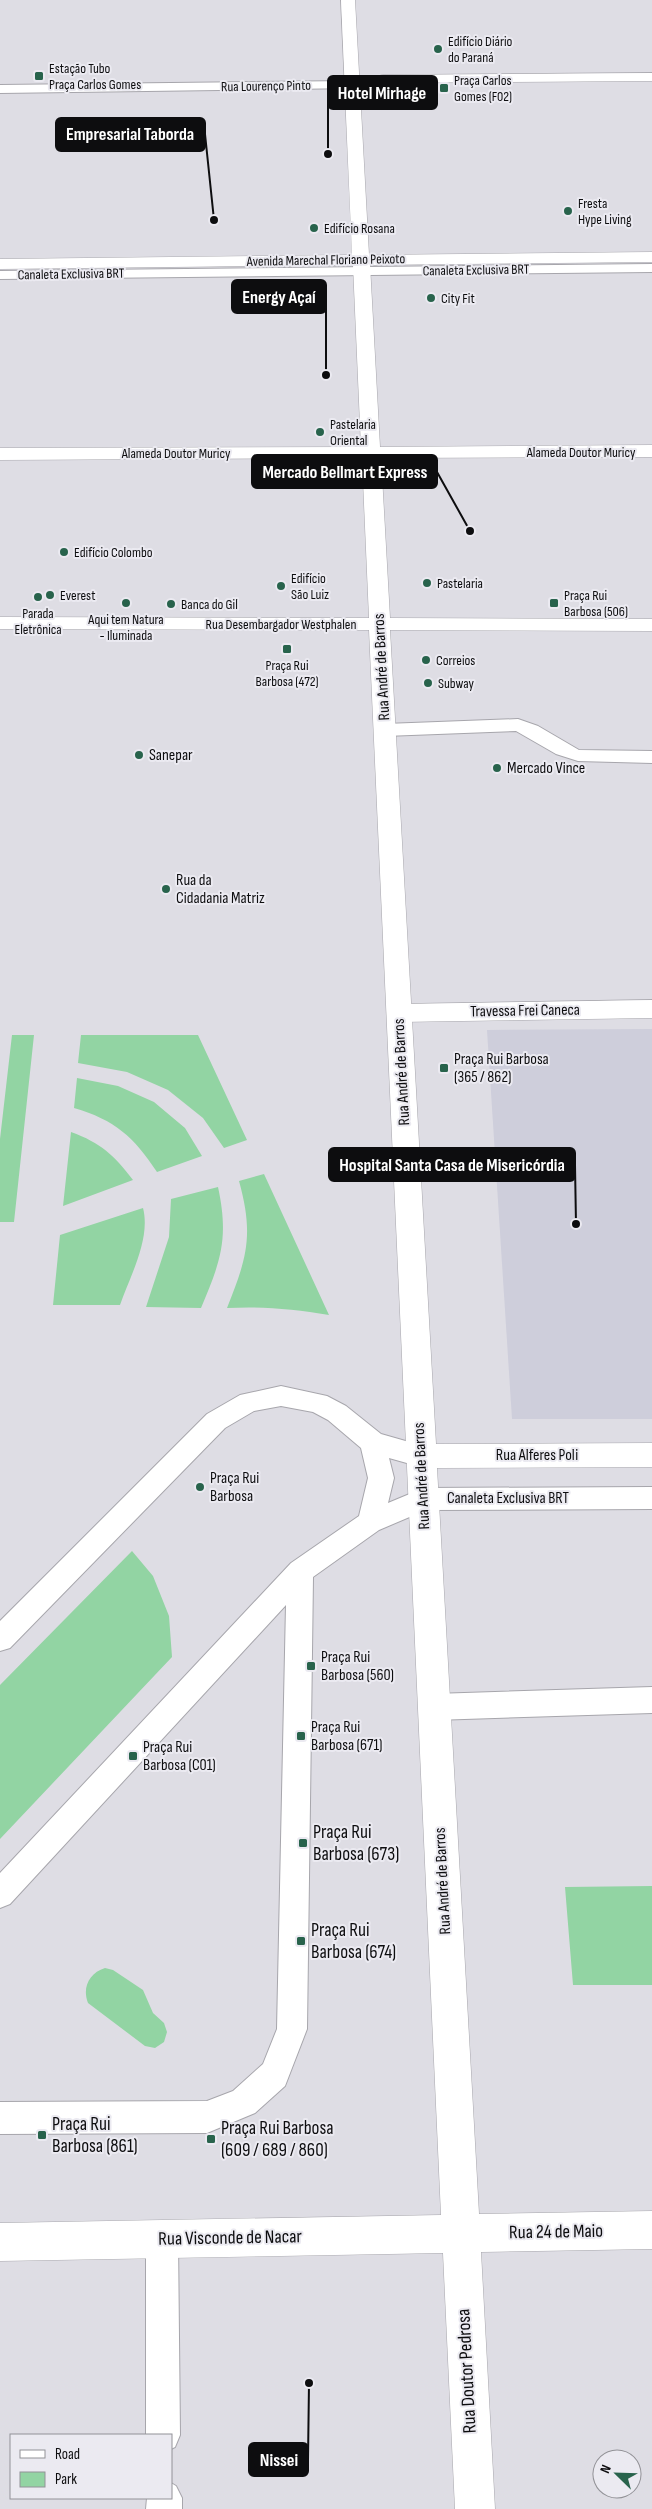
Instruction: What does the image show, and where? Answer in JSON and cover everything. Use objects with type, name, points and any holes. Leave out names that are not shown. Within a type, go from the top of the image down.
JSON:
[{"type":"street","name":"Rua André de Barros","points":[[348,0],[460,2234]]},
{"type":"street","name":"Rua Lourenço Pinto","points":[[352,85],[382,79],[652,77]]},
{"type":"street","name":"Avenida Marechal Floriano Peixoto","points":[[0,264],[361,265],[652,257]]},
{"type":"street","name":"Alameda Doutor Muricy","points":[[0,454],[652,452]]},
{"type":"street","name":"Rua Desembargador Westphalen","points":[[0,623],[652,625]]},
{"type":"street","name":"Travessa Frei Caneca","points":[[399,1013],[652,1009]]},
{"type":"street","name":"Rua Alferes Poli","points":[[421,1456],[652,1455]]},
{"type":"street","name":"Rua 24 de Maio","points":[[460,2234],[652,2230]]},
{"type":"street","name":"Rua Visconde de Nacar","points":[[0,2242],[460,2234]]},
{"type":"street","name":"Rua Doutor Pedrosa","points":[[460,2234],[475,2509]]},
{"type":"lane","name":"Rua Lourenço Pinto","points":[[0,89],[352,85]]},
{"type":"lane","name":"Canaleta Exclusiva BRT","points":[[0,275],[361,265],[652,268]]},
{"type":"lane","points":[[385,730],[518,725],[527,728],[569,753],[583,756],[652,757]]},
{"type":"lane","points":[[0,1639],[216,1421],[249,1402],[281,1396],[318,1403],[337,1413],[373,1443],[421,1456]]},
{"type":"lane","points":[[370,1522],[381,1478],[373,1443]]},
{"type":"lane","name":"Canaleta Exclusiva BRT","points":[[0,1894],[300,1571],[370,1522],[424,1499],[652,1498]]},
{"type":"lane","points":[[0,2118],[207,2117],[244,2102],[274,2075],[292,2030],[300,1571]]},
{"type":"lane","points":[[434,1707],[652,1700]]},
{"type":"lane","points":[[162,2239],[163,2434]]},
{"type":"shaded area","points":[[652,1029],[652,1419],[512,1419],[487,1030]]},
{"type":"green space","points":[[12,1035],[34,1035],[14,1222],[0,1222],[0,1139]]},
{"type":"green space","points":[[81,1035],[198,1035],[247,1140],[224,1148],[203,1118],[168,1090],[127,1072],[78,1063]]},
{"type":"green space","points":[[77,1078],[118,1086],[154,1102],[185,1128],[202,1156],[157,1172],[140,1149],[122,1131],[101,1118],[74,1108]]},
{"type":"green space","points":[[71,1132],[99,1145],[120,1164],[133,1180],[63,1206]]},
{"type":"green space","points":[[264,1174],[329,1315],[278,1308],[227,1308],[244,1260],[246,1246],[246,1217],[239,1181]]},
{"type":"green space","points":[[218,1187],[223,1235],[218,1263],[201,1308],[146,1307],[169,1237],[171,1199]]},
{"type":"green space","points":[[143,1208],[145,1220],[142,1245],[120,1305],[53,1305],[60,1235]]},
{"type":"green space","points":[[132,1551],[153,1576],[169,1616],[172,1657],[0,1839],[0,1685]]},
{"type":"green space","points":[[652,1886],[652,1985],[573,1985],[565,1887]]},
{"type":"green space","points":[[105,1968],[113,1970],[143,1990],[153,2013],[164,2023],[167,2032],[164,2042],[155,2048],[145,2046],[88,2003],[86,1992],[88,1982],[95,1973]]},
{"type":"place","name":"Edifício Diário do Paraná","points":[[438,49]]},
{"type":"place","name":"Estação Tubo Praça Carlos Gomes","points":[[39,76]]},
{"type":"place","name":"Praça Carlos Gomes (F02)","points":[[444,88]]},
{"type":"place","name":"Hotel Mirhage","points":[[328,154]]},
{"type":"place","name":"Fresta Hype Living","points":[[568,211]]},
{"type":"place","name":"Empresarial Taborda","points":[[214,220]]},
{"type":"place","name":"Edifício Rosana","points":[[314,228]]},
{"type":"place","name":"City Fit","points":[[431,298]]},
{"type":"place","name":"Energy Açaí","points":[[326,375]]},
{"type":"place","name":"Pastelaria Oriental","points":[[320,432]]},
{"type":"place","name":"Mercado Bellmart Express","points":[[470,531]]},
{"type":"place","name":"Edifício Colombo","points":[[64,552]]},
{"type":"place","name":"Pastelaria","points":[[427,583]]},
{"type":"place","name":"Edifício São Luiz","points":[[281,586]]},
{"type":"place","name":"Everest","points":[[50,595]]},
{"type":"place","name":"Parada Eletrônica","points":[[38,597]]},
{"type":"place","name":"Aqui tem Natura - Iluminada","points":[[126,603]]},
{"type":"place","name":"Praça Rui Barbosa (506)","points":[[554,603]]},
{"type":"place","name":"Banca do Gil","points":[[171,604]]},
{"type":"place","name":"Praça Rui Barbosa (472)","points":[[287,649]]},
{"type":"place","name":"Correios","points":[[426,660]]},
{"type":"place","name":"Subway","points":[[428,683]]},
{"type":"place","name":"Sanepar","points":[[139,755]]},
{"type":"place","name":"Mercado Vince","points":[[497,768]]},
{"type":"place","name":"Rua da Cidadania Matriz","points":[[166,889]]},
{"type":"place","name":"Praça Rui Barbosa (365 / 862)","points":[[444,1068]]},
{"type":"place","name":"Hospital Santa Casa de Misericórdia","points":[[576,1224]]},
{"type":"place","name":"Praça Rui Barbosa","points":[[200,1487]]},
{"type":"place","name":"Praça Rui Barbosa (560)","points":[[311,1666]]},
{"type":"place","name":"Praça Rui Barbosa (671)","points":[[301,1736]]},
{"type":"place","name":"Praça Rui Barbosa (C01)","points":[[133,1756]]},
{"type":"place","name":"Praça Rui Barbosa (673)","points":[[303,1843]]},
{"type":"place","name":"Praça Rui Barbosa (674)","points":[[301,1941]]},
{"type":"place","name":"Praça Rui Barbosa (861)","points":[[42,2135]]},
{"type":"place","name":"Praça Rui Barbosa (609 / 689 / 860)","points":[[211,2139]]},
{"type":"place","name":"Nissei","points":[[309,2383]]}]
